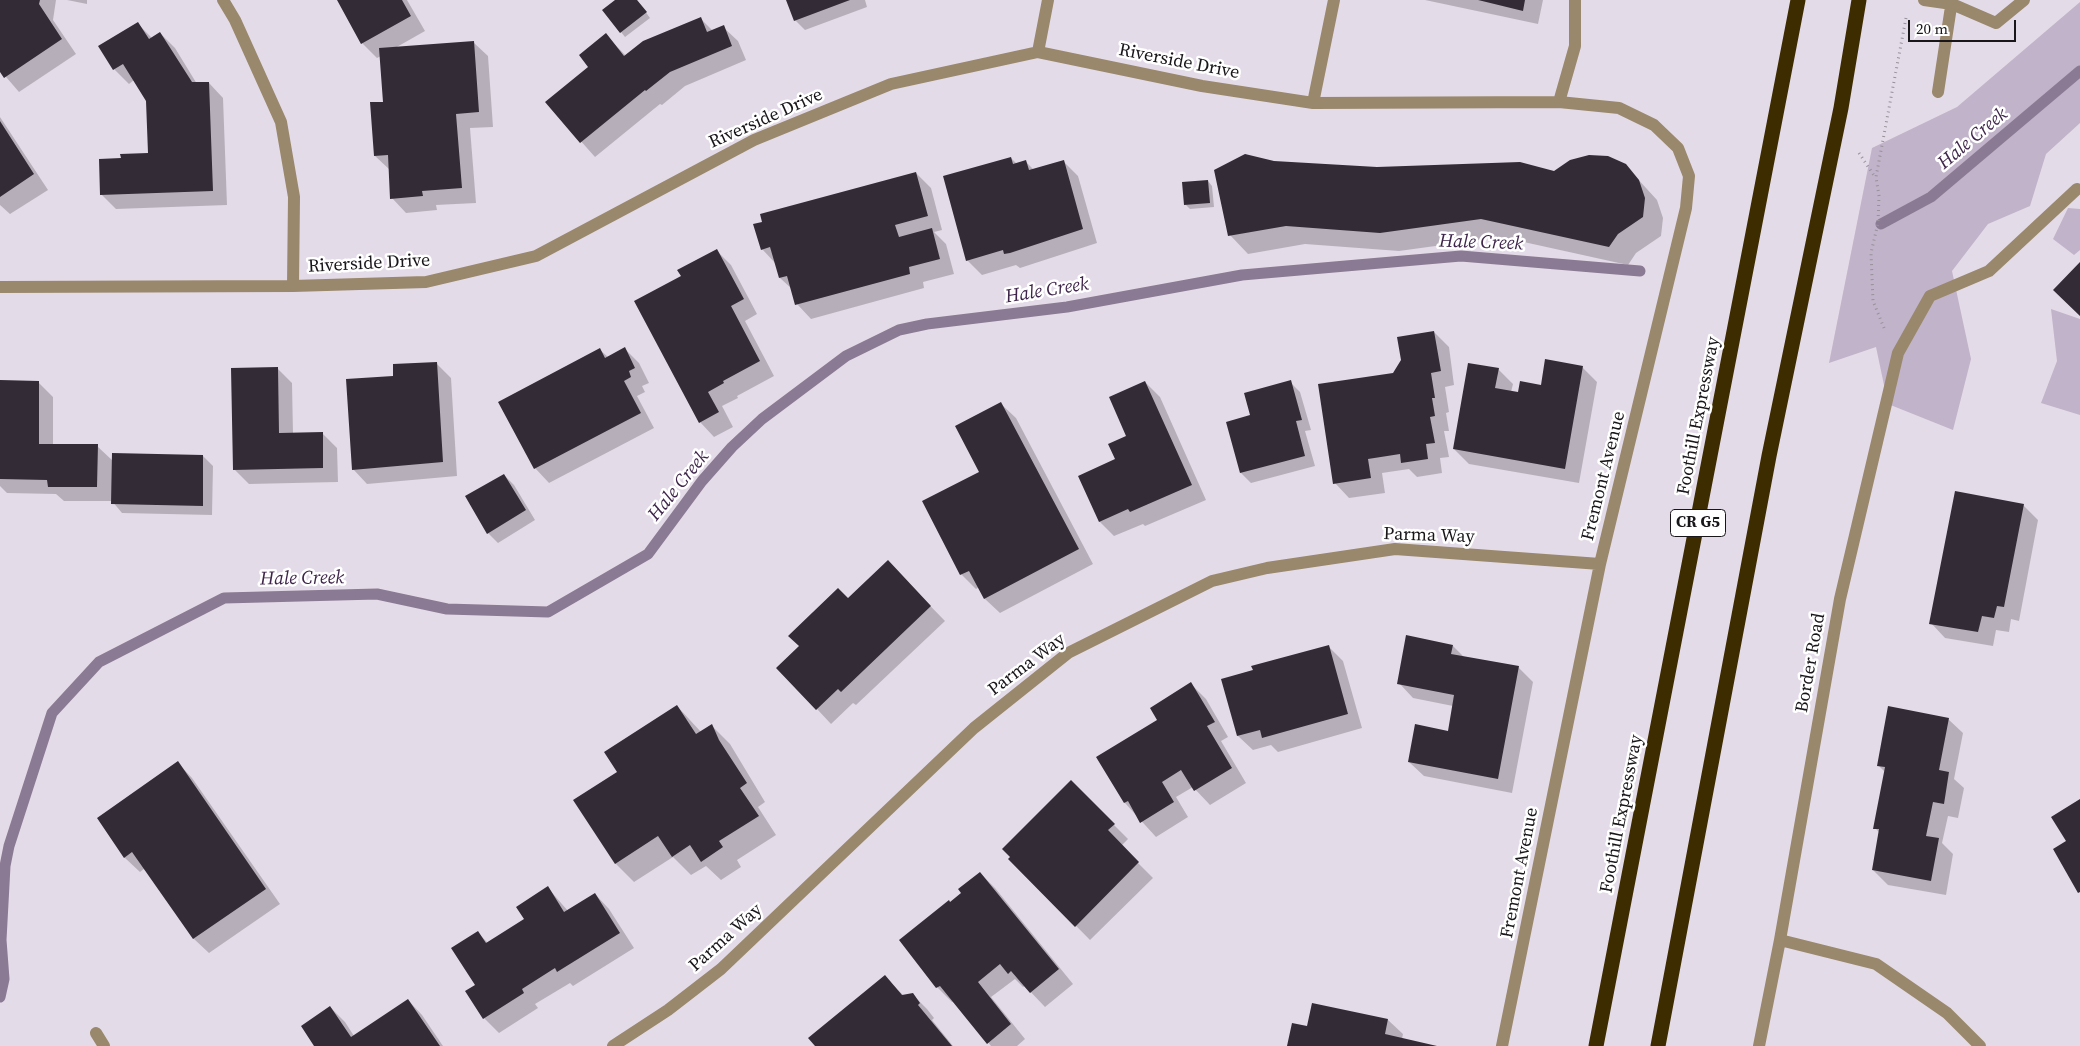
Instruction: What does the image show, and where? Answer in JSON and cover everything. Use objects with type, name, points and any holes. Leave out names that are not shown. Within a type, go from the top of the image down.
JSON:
[{"type":"highway","name":"Foothill Expressway","points":[[1596,1046],[1798,0]]},
{"type":"highway","points":[[1658,1046],[1768,456],[1841,108],[1859,0]]},
{"type":"street","points":[[223,0],[235,20],[280,122],[294,197],[293,286]]},
{"type":"street","points":[[1038,52],[1048,0]]},
{"type":"street","points":[[1313,103],[1334,0]]},
{"type":"street","points":[[1559,102],[1575,46],[1575,0]]},
{"type":"street","points":[[1924,0],[1952,2],[1996,23],[2024,0]]},
{"type":"street","points":[[1938,92],[1952,2]]},
{"type":"street","name":"Riverside Drive","points":[[0,287],[293,286],[426,282],[536,256],[651,193],[763,136],[891,84],[1038,52],[1202,86],[1313,103],[1559,102]]},
{"type":"street","name":"Fremont Avenue","points":[[1502,1046],[1600,564],[1686,208],[1688,176],[1678,148],[1654,125],[1618,108],[1559,102]]},
{"type":"street","name":"Border Road","points":[[1759,1046],[1780,940],[1840,600],[1898,353],[1930,296],[1989,271],[2077,189]]},
{"type":"street","name":"Parma Way","points":[[613,1046],[668,1010],[721,968],[974,728],[1068,653],[1212,581],[1268,568],[1395,549],[1600,564]]},
{"type":"street","points":[[1780,940],[1876,964],[1947,1013],[1980,1046]]},
{"type":"street","points":[[96,1033],[104,1046]]},
{"type":"path","points":[[1898,353],[1873,301],[1871,253],[1878,224],[1880,196],[1876,177],[1908,9]]},
{"type":"shaded area","points":[[2080,2],[2080,123],[2046,154],[2030,206],[1988,224],[1952,271],[1971,359],[1953,430],[1888,404],[1876,347],[1829,363],[1872,148],[1957,107]]},
{"type":"shaded area","points":[[2068,208],[2080,209],[2080,250],[2074,255],[2053,239]]},
{"type":"shaded area","points":[[2051,309],[2080,319],[2080,415],[2041,403],[2057,361]]},
{"type":"building","points":[[0,0],[40,0],[39,4],[62,39],[4,78],[0,72]]},
{"type":"building","points":[[337,0],[402,0],[411,16],[361,44]]},
{"type":"building","points":[[615,0],[637,0],[647,12],[620,33],[602,10]]},
{"type":"building","points":[[786,0],[850,0],[794,21]]},
{"type":"building","points":[[1478,0],[1525,0],[1523,11]]},
{"type":"building","points":[[701,17],[707,32],[724,25],[732,46],[670,72],[580,143],[545,102],[588,67],[579,55],[606,33],[624,56],[643,41]]},
{"type":"building","points":[[138,22],[149,39],[160,32],[192,82],[209,82],[213,191],[100,195],[99,159],[121,158],[120,154],[148,153],[146,101],[123,64],[113,70],[98,46]]},
{"type":"building","points":[[474,41],[479,112],[456,114],[462,188],[422,191],[423,196],[390,199],[388,155],[374,156],[370,102],[383,102],[379,48]]},
{"type":"building","points":[[0,121],[34,174],[0,197]]},
{"type":"building","points":[[1245,154],[1274,161],[1377,167],[1520,162],[1554,171],[1570,160],[1589,155],[1608,156],[1626,164],[1639,180],[1645,198],[1643,217],[1618,234],[1609,247],[1481,219],[1380,233],[1286,226],[1228,236],[1214,170]]},
{"type":"building","points":[[1011,157],[1013,164],[1026,160],[1029,170],[1064,160],[1083,229],[1010,253],[1004,254],[1003,250],[966,261],[943,176]]},
{"type":"building","points":[[916,172],[928,216],[895,225],[899,237],[932,228],[940,259],[909,267],[910,274],[795,305],[787,276],[779,278],[770,247],[761,250],[753,224],[762,222],[760,214]]},
{"type":"building","points":[[1208,180],[1210,203],[1184,205],[1182,182]]},
{"type":"building","points":[[717,249],[744,299],[731,306],[760,361],[723,381],[724,383],[708,392],[719,412],[699,423],[634,301],[681,276],[677,270]]},
{"type":"building","points":[[2080,262],[2080,316],[2053,290]]},
{"type":"building","points":[[1434,331],[1441,371],[1431,373],[1435,398],[1432,398],[1435,416],[1430,417],[1435,443],[1426,444],[1428,459],[1401,463],[1400,454],[1368,459],[1371,478],[1333,484],[1318,384],[1393,373],[1401,360],[1397,337]]},
{"type":"building","points":[[625,347],[635,368],[629,371],[631,377],[624,381],[641,413],[534,469],[498,402],[600,348],[605,358]]},
{"type":"building","points":[[1545,359],[1583,366],[1565,469],[1453,449],[1468,363],[1499,368],[1495,388],[1518,392],[1520,381],[1541,385]]},
{"type":"building","points":[[437,362],[443,462],[352,470],[346,379],[393,376],[393,364]]},
{"type":"building","points":[[278,367],[279,433],[323,432],[323,468],[233,470],[231,368]]},
{"type":"building","points":[[0,380],[39,381],[39,444],[98,444],[97,487],[48,487],[47,480],[0,479]]},
{"type":"building","points":[[1291,380],[1302,420],[1296,421],[1305,456],[1240,473],[1226,422],[1250,415],[1244,393]]},
{"type":"building","points":[[1145,381],[1192,485],[1130,512],[1128,509],[1099,522],[1078,476],[1115,459],[1108,444],[1126,436],[1109,397]]},
{"type":"building","points":[[1001,402],[1079,549],[984,599],[969,571],[960,575],[922,501],[979,472],[955,426]]},
{"type":"building","points":[[112,453],[203,455],[203,506],[111,504]]},
{"type":"building","points":[[504,474],[526,510],[487,534],[465,496]]},
{"type":"building","points":[[1955,491],[2024,504],[2004,607],[1997,606],[1994,618],[1982,616],[1978,632],[1929,624]]},
{"type":"building","points":[[888,560],[931,606],[841,692],[838,689],[816,710],[776,668],[799,646],[788,636],[838,588],[848,598]]},
{"type":"building","points":[[1406,635],[1453,645],[1451,654],[1519,666],[1498,779],[1408,762],[1415,724],[1448,731],[1454,695],[1397,684]]},
{"type":"building","points":[[1329,645],[1348,714],[1262,738],[1260,730],[1237,736],[1221,679],[1253,670],[1251,666]]},
{"type":"building","points":[[1191,682],[1215,722],[1207,726],[1232,768],[1194,791],[1181,770],[1162,782],[1174,802],[1140,823],[1128,801],[1124,803],[1096,757],[1157,720],[1150,708]]},
{"type":"building","points":[[677,705],[696,734],[712,724],[719,740],[747,783],[740,788],[759,816],[719,841],[723,847],[701,862],[690,845],[672,857],[658,836],[615,864],[573,800],[617,772],[604,752]]},
{"type":"building","points":[[1888,706],[1949,718],[1939,770],[1949,772],[1944,804],[1933,802],[1926,836],[1939,838],[1931,881],[1872,870],[1879,829],[1873,829],[1885,767],[1877,766]]},
{"type":"building","points":[[178,761],[266,889],[193,939],[132,852],[124,858],[97,818]]},
{"type":"building","points":[[1071,780],[1115,824],[1108,830],[1139,862],[1075,927],[1008,859],[1010,857],[1002,849]]},
{"type":"building","points":[[2080,799],[2080,892],[2078,893],[2053,849],[2066,841],[2051,817]]},
{"type":"building","points":[[980,872],[1059,969],[1030,993],[1011,971],[1008,974],[1000,964],[978,982],[1011,1024],[987,1044],[940,986],[936,988],[899,940],[949,900],[950,902],[961,893],[958,889]]},
{"type":"building","points":[[548,886],[564,912],[595,893],[620,933],[557,972],[555,968],[522,989],[524,993],[483,1019],[465,991],[475,985],[451,948],[478,931],[486,943],[524,919],[516,907]]},
{"type":"building","points":[[885,975],[902,995],[913,993],[920,1003],[918,1005],[952,1046],[815,1046],[808,1038]]},
{"type":"building","points":[[408,999],[440,1046],[314,1046],[301,1026],[330,1006],[351,1037]]},
{"type":"building","points":[[1312,1003],[1388,1019],[1385,1034],[1437,1046],[1287,1046],[1292,1023],[1307,1026]]},
{"type":"waterway","name":"Hale Creek","points":[[1881,224],[1931,197],[2080,71]]},
{"type":"waterway","name":"Hale Creek","points":[[0,997],[4,979],[1,940],[5,866],[9,846],[52,713],[99,662],[224,598],[377,594],[447,609],[548,612],[648,554],[702,481],[732,447],[762,419],[846,356],[899,330],[927,324],[1067,307],[1242,275],[1461,256],[1640,271]]}]
